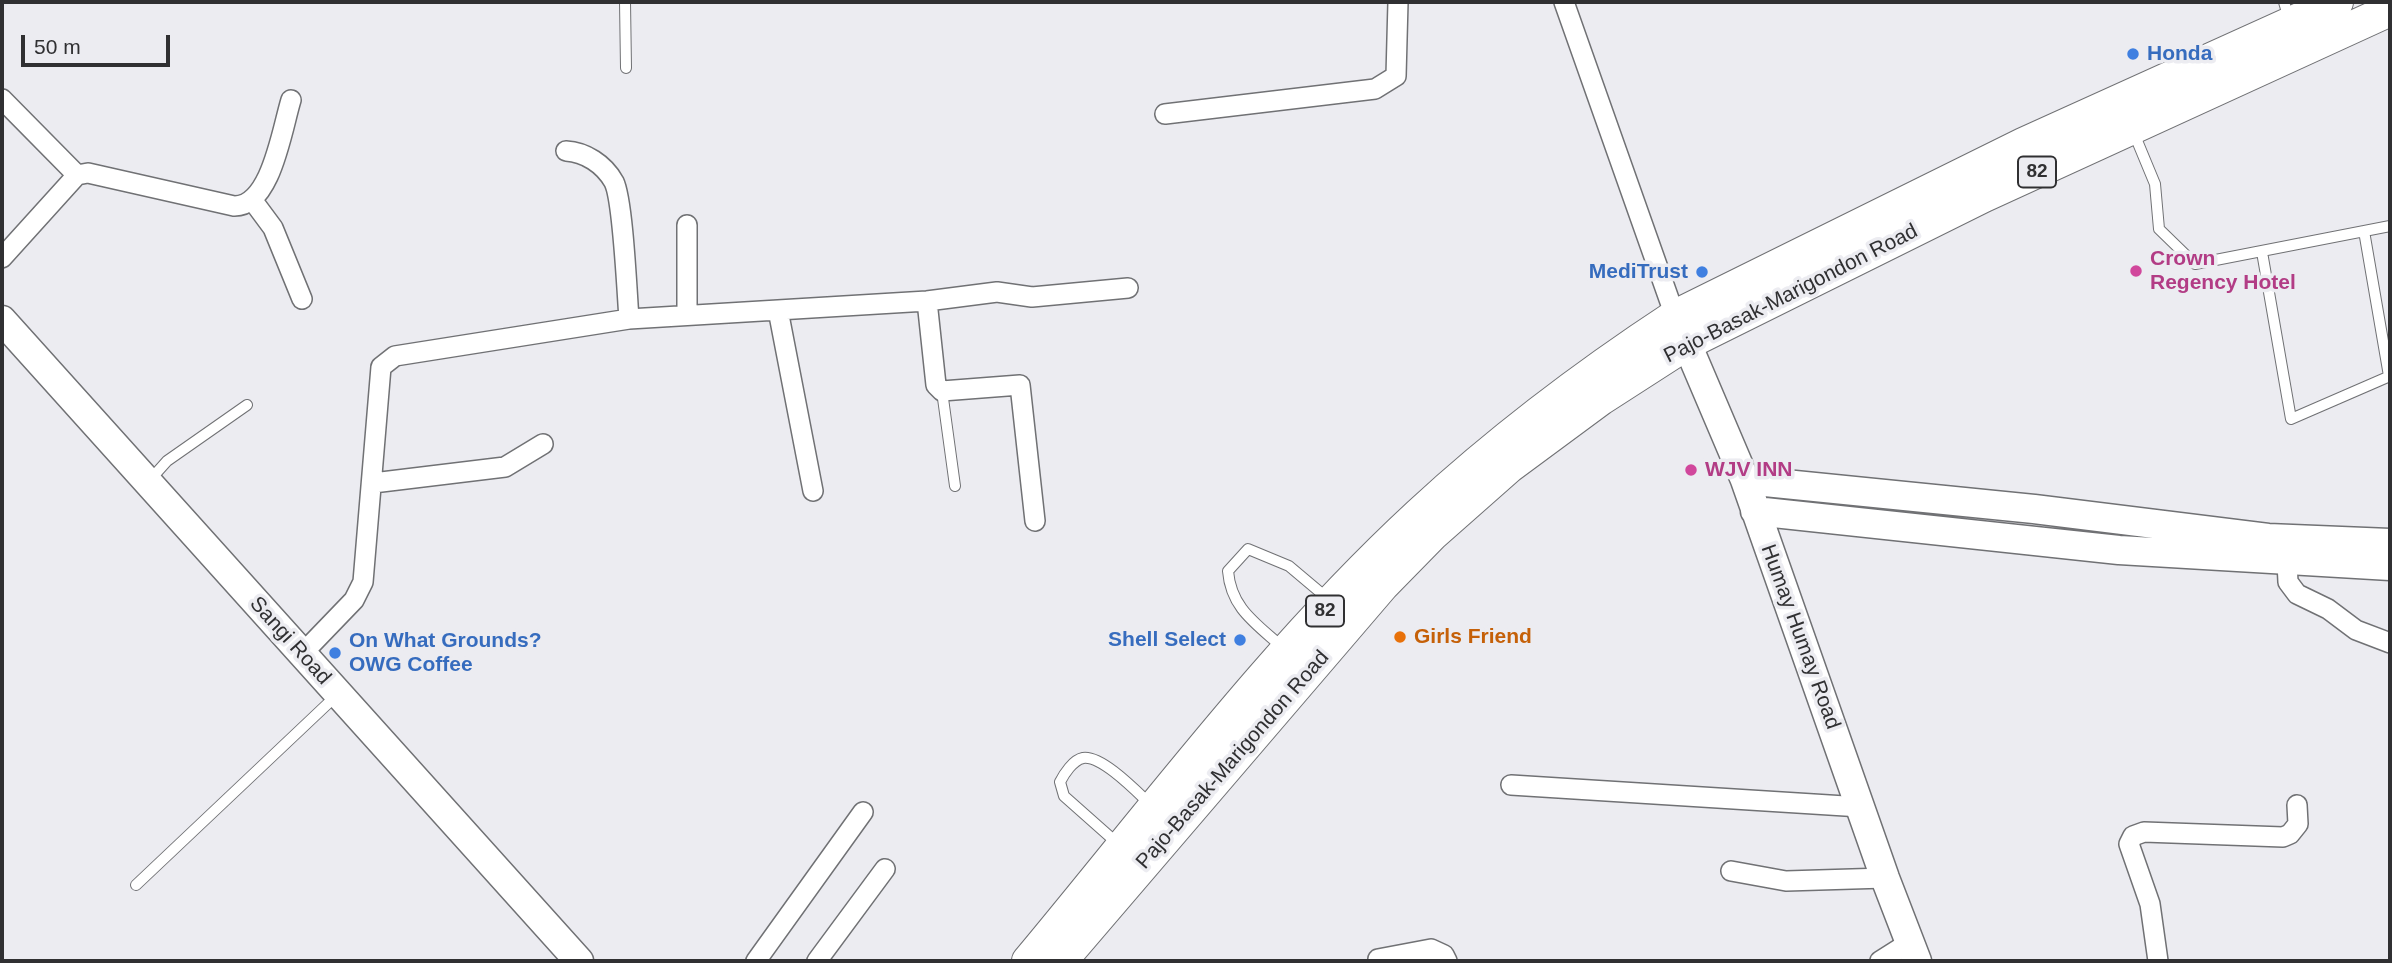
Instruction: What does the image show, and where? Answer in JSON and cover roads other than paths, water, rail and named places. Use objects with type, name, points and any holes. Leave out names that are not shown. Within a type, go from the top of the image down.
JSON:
[{"type":"main road","name":"Pajo-Basak-Marigondon Road","points":[[1061,961],[1338,637],[1432,535],[1681,329],[2022,144],[2287,12],[2337,2]]},
{"type":"main road","name":"Pajo-Basak-Marigondon Road","points":[[1028,961],[1286,650],[1418,515],[1484,458],[1622,350],[1681,329],[1984,196],[2132,128],[2368,11]]},
{"type":"street","points":[[1165,114],[1375,89],[1390,82],[1397,70],[1398,2]]},
{"type":"street","points":[[1564,2],[1681,329]]},
{"type":"street","points":[[2,99],[77,175]]},
{"type":"street","points":[[2,258],[77,175],[88,173],[234,206],[253,201],[264,188],[292,100]]},
{"type":"street","points":[[565,151],[580,152],[592,160],[615,184],[629,319]]},
{"type":"street","points":[[253,201],[273,228],[302,299]]},
{"type":"street","points":[[687,225],[687,314]]},
{"type":"street","points":[[302,654],[360,592],[373,483],[381,367],[395,356],[629,319],[927,301],[997,292],[1032,297],[1128,288]]},
{"type":"street","points":[[927,301],[936,385],[942,391],[1020,384],[1035,521]]},
{"type":"street","points":[[778,310],[813,491]]},
{"type":"street","name":"Sangi Road","points":[[2,320],[579,961]]},
{"type":"street","name":"Humay Humay Road","points":[[1681,329],[1745,480],[1913,952]]},
{"type":"street","points":[[373,483],[505,467],[543,444]]},
{"type":"street","points":[[1745,480],[2034,509],[2268,538],[2390,543]]},
{"type":"street","points":[[2031,540],[2034,509]]},
{"type":"street","points":[[1755,511],[2031,540],[2287,562],[2390,566]]},
{"type":"street","points":[[2287,562],[2288,582],[2297,594],[2328,609],[2356,631],[2390,643]]},
{"type":"street","points":[[1511,785],[1861,807]]},
{"type":"street","points":[[2158,961],[2150,904],[2129,844],[2133,836],[2144,832],[2283,836],[2290,834],[2298,824],[2297,805]]},
{"type":"street","points":[[756,961],[863,811]]},
{"type":"street","points":[[817,961],[885,869]]},
{"type":"street","points":[[1731,871],[1786,881],[1885,878]]},
{"type":"street","points":[[1378,959],[1431,949],[1444,955],[1447,961]]},
{"type":"street","points":[[1880,961],[1913,952]]},
{"type":"lane","points":[[625,2],[626,68]]},
{"type":"lane","points":[[2132,128],[2155,184],[2159,229],[2195,264],[2390,226]]},
{"type":"lane","points":[[2262,252],[2291,419],[2390,376],[2364,231]]},
{"type":"lane","points":[[942,391],[955,486]]},
{"type":"lane","points":[[147,483],[167,461],[247,405]]},
{"type":"lane","points":[[1286,650],[1236,603],[1229,589],[1228,571],[1239,557],[1248,549],[1290,566],[1332,603]]},
{"type":"lane","points":[[136,885],[338,694]]},
{"type":"lane","points":[[1122,848],[1064,796],[1060,782],[1065,774],[1079,759],[1086,758],[1107,767],[1155,808]]},
{"type":"place","name":"Honda","points":[[2133,54]]},
{"type":"place","name":"Crown Regency Hotel","points":[[2136,271]]},
{"type":"place","name":"MediTrust","points":[[1702,272]]},
{"type":"place","name":"WJV INN","points":[[1691,470]]},
{"type":"place","name":"Girls Friend","points":[[1400,637]]},
{"type":"place","name":"Shell Select","points":[[1240,640]]},
{"type":"place","name":"On What Grounds? OWG Coffee","points":[[335,653]]}]
